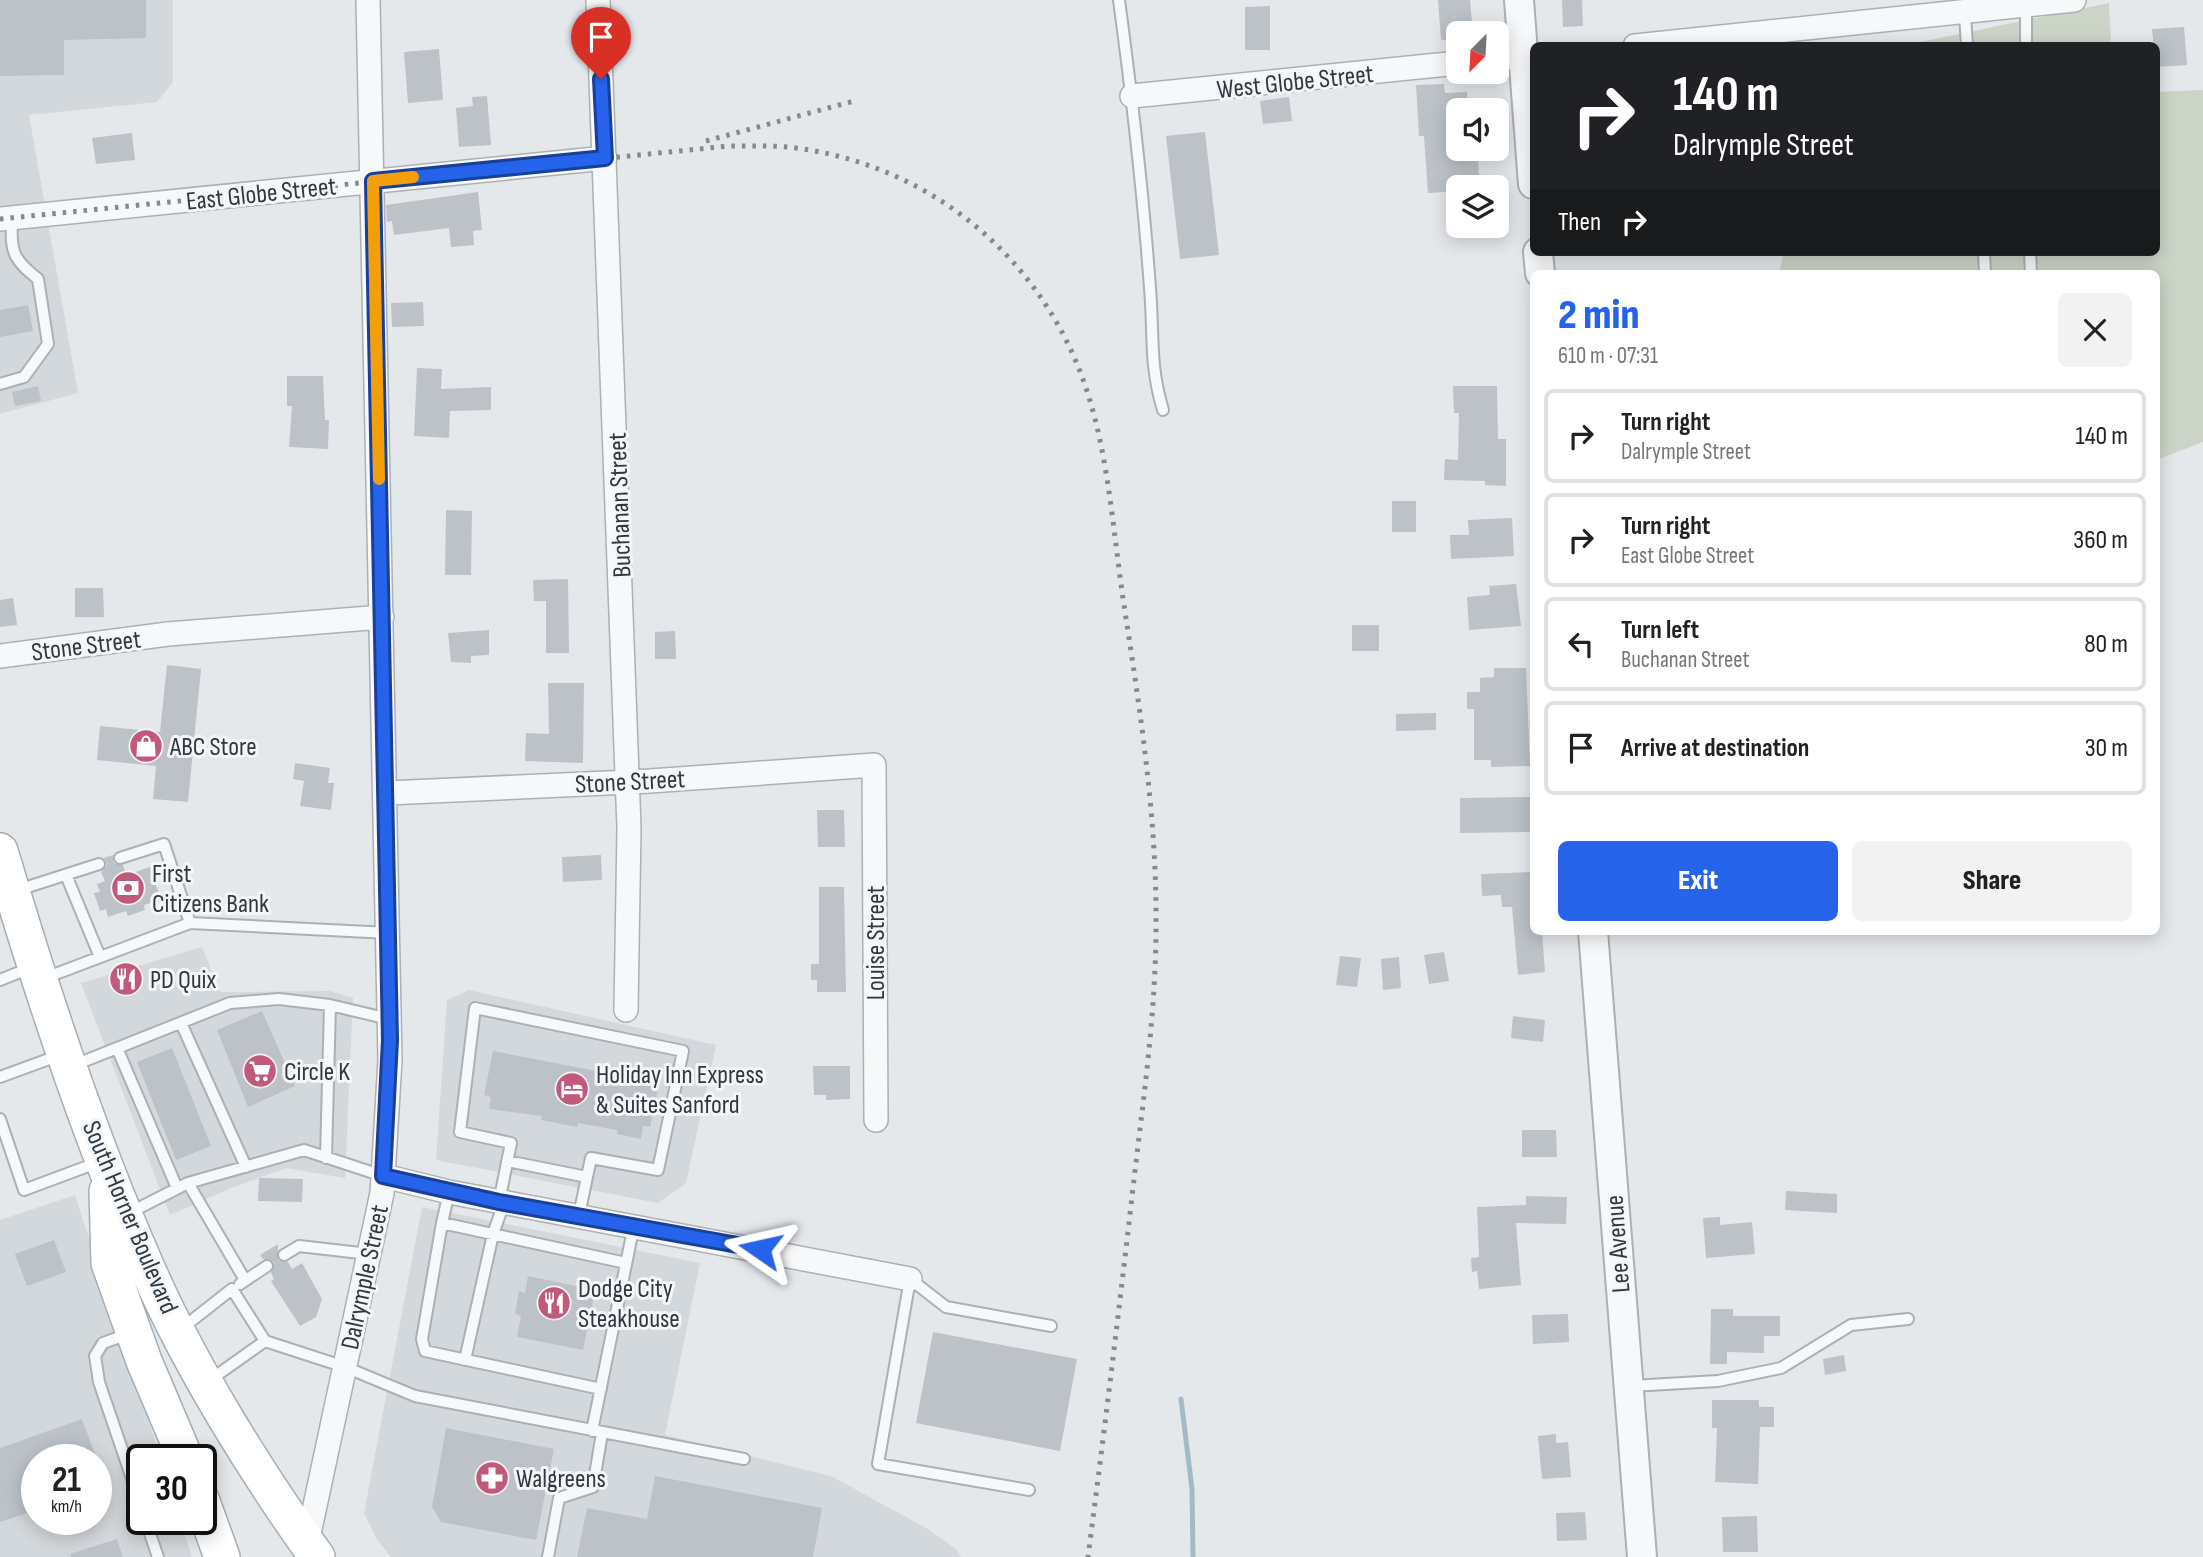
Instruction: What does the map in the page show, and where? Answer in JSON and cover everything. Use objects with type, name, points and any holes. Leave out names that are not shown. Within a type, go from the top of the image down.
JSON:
[{"type":"main road","name":"South Horner Boulevard","points":[[0,850],[38,973],[105,1164],[148,1272],[205,1383],[310,1552]]},
{"type":"main road","points":[[105,1164],[109,1263],[180,1444]]},
{"type":"main road","points":[[214,1535],[222,1557]]},
{"type":"street","name":"Dalrymple Street","points":[[310,1552],[383,1176],[390,1019],[368,0]]},
{"type":"street","name":"Buchanan Street","points":[[598,0],[628,781],[626,1010]]},
{"type":"street","points":[[1519,0],[1517,57],[1530,160]]},
{"type":"street","points":[[1676,42],[1965,14],[2074,0]]},
{"type":"street","name":"West Globe Street","points":[[1132,96],[1446,65]]},
{"type":"street","name":"East Globe Street","points":[[6,218],[605,158]]},
{"type":"street","name":"Stone Street","points":[[0,656],[168,634],[382,617]]},
{"type":"street","name":"Stone Street","points":[[387,793],[874,765]]},
{"type":"street","name":"Louise Street","points":[[874,765],[876,1120]]},
{"type":"street","name":"Lee Avenue","points":[[1593,935],[1642,1557]]},
{"type":"street","points":[[383,1176],[449,1192],[634,1224],[910,1279]]},
{"type":"lane","points":[[1119,0],[1132,96],[1150,290],[1150,348],[1154,379],[1163,410]]},
{"type":"lane","points":[[2026,6],[2026,42]]},
{"type":"lane","points":[[1965,14],[1967,42]]},
{"type":"lane","points":[[0,384],[24,377],[48,344],[38,279],[17,263],[6,248],[6,218]]},
{"type":"lane","points":[[120,858],[164,844],[190,923]]},
{"type":"lane","points":[[12,892],[99,864]]},
{"type":"lane","points":[[66,875],[100,957]]},
{"type":"lane","points":[[0,980],[100,957],[190,923],[389,933]]},
{"type":"lane","points":[[0,1077],[117,1048],[230,1003],[279,999],[330,1005],[390,1019]]},
{"type":"lane","points":[[327,1158],[330,1005]]},
{"type":"lane","points":[[466,1360],[501,1202],[511,1143],[460,1132],[475,1008],[683,1051],[658,1170],[591,1158],[579,1215]]},
{"type":"lane","points":[[181,1023],[246,1167]]},
{"type":"lane","points":[[117,1048],[183,1185],[246,1280]]},
{"type":"lane","points":[[0,1119],[24,1190],[105,1164]]},
{"type":"lane","points":[[125,1215],[183,1185],[304,1150],[383,1176]]},
{"type":"lane","points":[[507,1161],[587,1177]]},
{"type":"lane","points":[[449,1192],[422,1345],[425,1351],[601,1389]]},
{"type":"lane","points":[[442,1223],[626,1263]]},
{"type":"lane","points":[[548,1557],[559,1499],[593,1487],[601,1389],[634,1224]]},
{"type":"lane","points":[[284,1255],[299,1246],[369,1254]]},
{"type":"lane","points":[[179,1331],[232,1289],[267,1266]]},
{"type":"lane","points":[[1029,1490],[878,1464],[910,1279],[946,1307],[1051,1326]]},
{"type":"lane","points":[[232,1289],[265,1341],[345,1367],[415,1396],[744,1459]]},
{"type":"lane","points":[[1628,1386],[1718,1381],[1781,1368],[1851,1325],[1908,1319]]},
{"type":"lane","points":[[126,1461],[99,1381],[94,1356],[103,1343],[134,1332]]},
{"type":"lane","points":[[205,1383],[265,1341]]},
{"type":"lane","points":[[150,1535],[158,1557]]},
{"type":"shaded area","points":[[0,0],[173,0],[173,82],[157,102],[29,115],[78,393],[0,414]]},
{"type":"shaded area","points":[[2109,3],[2111,42],[1920,42]]},
{"type":"shaded area","points":[[2203,90],[2203,442],[2160,458],[2160,270],[1780,270],[1783,256],[2160,256],[2160,92]]},
{"type":"shaded area","points":[[202,947],[220,992],[330,991],[353,998],[345,1178],[286,1168],[170,1215],[81,983]]},
{"type":"shaded area","points":[[469,990],[716,1045],[686,1183],[658,1203],[436,1160],[447,1000]]},
{"type":"shaded area","points":[[75,1195],[156,1444],[126,1444],[126,1535],[185,1535],[192,1557],[0,1557],[0,1220]]},
{"type":"shaded area","points":[[422,1207],[700,1263],[665,1435],[831,1476],[926,1528],[956,1549],[961,1557],[391,1557],[376,1538],[364,1513]]},
{"type":"building","points":[[0,0],[146,0],[146,38],[64,40],[64,75],[0,76]]},
{"type":"building","points":[[1438,0],[1470,0],[1472,21],[1446,21],[1446,40],[1441,40]]},
{"type":"building","points":[[1562,0],[1582,0],[1583,26],[1563,27]]},
{"type":"building","points":[[1270,6],[1270,50],[1245,50],[1245,7]]},
{"type":"building","points":[[2184,27],[2187,65],[2160,67],[2160,42],[2153,42],[2152,29]]},
{"type":"building","points":[[439,49],[443,100],[408,103],[404,52]]},
{"type":"building","points":[[1444,84],[1445,93],[1467,92],[1467,98],[1446,98],[1446,161],[1478,161],[1479,175],[1446,175],[1446,192],[1428,193],[1424,136],[1419,136],[1416,85]]},
{"type":"building","points":[[487,96],[491,145],[459,147],[456,108],[473,106],[472,97]]},
{"type":"building","points":[[1289,97],[1292,121],[1263,124],[1260,101]]},
{"type":"building","points":[[1205,132],[1219,255],[1180,259],[1166,136]]},
{"type":"building","points":[[132,133],[135,160],[96,164],[92,138]]},
{"type":"building","points":[[478,192],[482,230],[473,231],[474,245],[451,247],[449,228],[394,235],[392,221],[387,222],[386,205]]},
{"type":"building","points":[[423,302],[424,326],[392,327],[391,303]]},
{"type":"building","points":[[28,305],[33,331],[0,337],[0,310]]},
{"type":"building","points":[[417,368],[442,369],[441,389],[491,387],[491,410],[450,411],[449,438],[414,436]]},
{"type":"building","points":[[287,376],[323,376],[325,420],[329,420],[328,449],[289,447],[292,406],[287,406]]},
{"type":"building","points":[[38,386],[41,401],[15,406],[12,392]]},
{"type":"building","points":[[1453,386],[1497,386],[1498,439],[1506,439],[1506,486],[1485,485],[1485,481],[1444,480],[1445,459],[1458,460],[1459,413],[1454,413]]},
{"type":"building","points":[[1392,501],[1416,501],[1416,532],[1392,532]]},
{"type":"building","points":[[446,510],[472,511],[471,575],[445,575]]},
{"type":"building","points":[[1512,518],[1514,556],[1451,559],[1450,535],[1469,535],[1468,520]]},
{"type":"building","points":[[568,579],[569,653],[546,653],[546,601],[534,601],[533,580]]},
{"type":"building","points":[[1516,584],[1521,626],[1469,630],[1467,597],[1490,595],[1489,586]]},
{"type":"building","points":[[75,588],[103,588],[104,617],[75,617]]},
{"type":"building","points":[[13,598],[17,625],[0,627],[0,600]]},
{"type":"building","points":[[1352,625],[1379,625],[1379,651],[1352,651]]},
{"type":"building","points":[[489,630],[489,655],[471,656],[471,663],[451,662],[448,633]]},
{"type":"building","points":[[675,631],[676,659],[655,659],[655,632]]},
{"type":"building","name":"ABC Store","points":[[167,665],[201,669],[188,802],[153,799],[156,766],[97,760],[100,726],[160,732]]},
{"type":"building","points":[[1494,668],[1526,668],[1530,766],[1491,767],[1491,760],[1474,760],[1474,709],[1467,709],[1467,692],[1480,692],[1480,678],[1494,677]]},
{"type":"building","points":[[548,683],[584,683],[583,763],[525,761],[526,733],[549,734]]},
{"type":"building","points":[[1436,713],[1436,730],[1396,731],[1396,714]]},
{"type":"building","points":[[295,763],[330,768],[328,783],[334,783],[331,810],[300,806],[304,781],[293,779]]},
{"type":"building","points":[[1530,797],[1530,832],[1460,833],[1460,798]]},
{"type":"building","points":[[817,810],[844,810],[845,847],[818,847]]},
{"type":"building","name":"First Citizens Bank","points":[[113,855],[114,863],[123,865],[126,875],[150,867],[161,900],[144,905],[145,910],[128,916],[126,911],[108,917],[106,909],[100,911],[94,893],[100,892],[97,884],[105,881],[101,872],[107,865],[104,858]]},
{"type":"building","points":[[601,855],[602,880],[563,882],[562,857]]},
{"type":"building","points":[[1530,872],[1530,935],[1542,935],[1545,972],[1518,975],[1512,907],[1502,907],[1501,895],[1482,896],[1481,874]]},
{"type":"building","points":[[819,887],[844,887],[846,992],[817,992],[817,980],[811,980],[811,964],[819,964]]},
{"type":"building","points":[[1444,952],[1449,981],[1429,984],[1424,955]]},
{"type":"building","points":[[1340,956],[1361,958],[1357,987],[1336,985]]},
{"type":"building","points":[[1399,957],[1401,988],[1383,990],[1381,959]]},
{"type":"building","name":"Circle K","points":[[262,1011],[295,1086],[248,1107],[217,1030]]},
{"type":"building","points":[[1513,1016],[1545,1020],[1543,1042],[1511,1038]]},
{"type":"building","points":[[172,1048],[211,1146],[176,1160],[137,1062]]},
{"type":"building","name":"Holiday Inn Express & Suites Sanford","points":[[493,1051],[659,1083],[650,1127],[643,1126],[641,1139],[617,1134],[617,1130],[578,1123],[577,1127],[541,1120],[542,1116],[489,1109],[491,1097],[484,1095]]},
{"type":"building","points":[[813,1066],[850,1066],[850,1099],[826,1100],[826,1095],[814,1095]]},
{"type":"building","points":[[1522,1130],[1556,1130],[1557,1157],[1522,1157]]},
{"type":"building","points":[[259,1178],[303,1179],[302,1202],[258,1201]]},
{"type":"building","points":[[1786,1191],[1837,1194],[1837,1213],[1785,1210]]},
{"type":"building","points":[[1526,1196],[1567,1197],[1566,1224],[1516,1223],[1521,1285],[1479,1289],[1477,1271],[1472,1272],[1471,1258],[1479,1257],[1477,1207],[1526,1205]]},
{"type":"building","points":[[1720,1217],[1720,1225],[1752,1222],[1755,1254],[1706,1258],[1703,1218]]},
{"type":"building","points":[[54,1240],[66,1272],[27,1286],[15,1254]]},
{"type":"building","points":[[278,1244],[278,1260],[288,1262],[292,1269],[302,1263],[322,1299],[316,1317],[300,1326],[271,1281],[274,1279],[271,1273],[274,1262],[263,1259],[260,1255]]},
{"type":"building","name":"Dodge City Steakhouse","points":[[528,1276],[595,1290],[583,1350],[517,1337],[521,1316],[515,1314],[519,1291],[525,1293]]},
{"type":"building","points":[[1711,1309],[1733,1309],[1733,1316],[1780,1316],[1780,1336],[1764,1336],[1764,1353],[1727,1352],[1727,1364],[1710,1364]]},
{"type":"building","points":[[1568,1314],[1569,1342],[1533,1344],[1532,1315]]},
{"type":"building","points":[[933,1332],[1077,1359],[1060,1451],[916,1423]]},
{"type":"building","points":[[1844,1355],[1846,1371],[1825,1375],[1823,1359]]},
{"type":"building","points":[[1712,1400],[1759,1400],[1759,1407],[1774,1407],[1774,1427],[1760,1427],[1758,1484],[1715,1482],[1717,1428],[1712,1428]]},
{"type":"building","points":[[82,1419],[91,1444],[21,1444],[21,1515],[0,1522],[0,1448]]},
{"type":"building","name":"Walgreens","points":[[446,1428],[554,1449],[536,1540],[441,1522],[432,1507]]},
{"type":"building","points":[[1556,1434],[1556,1443],[1568,1442],[1571,1477],[1542,1479],[1538,1436]]},
{"type":"building","points":[[655,1476],[822,1508],[813,1557],[577,1557],[587,1508],[647,1519]]},
{"type":"building","points":[[1585,1512],[1587,1540],[1557,1541],[1556,1513]]},
{"type":"building","points":[[1757,1516],[1758,1552],[1723,1552],[1722,1517]]},
{"type":"building","points":[[117,1539],[123,1557],[71,1557],[70,1554]]},
{"type":"waterway","points":[[1181,1399],[1192,1489],[1193,1557]]},
{"type":"railway","points":[[706,141],[854,101]]},
{"type":"railway","points":[[0,219],[729,146],[776,146],[851,160],[897,177],[939,200],[977,228],[1012,261],[1041,298],[1066,340],[1085,385],[1100,439],[1141,724],[1154,845],[1155,958],[1145,1090],[1088,1557]]},
{"type":"slow traffic","points":[[379,479],[373,181],[413,177]]},
{"type":"place","name":"ABC Store","points":[[146,746]]},
{"type":"place","name":"First Citizens Bank","points":[[128,888]]},
{"type":"place","name":"PD Quix","points":[[126,979]]},
{"type":"place","name":"Circle K","points":[[260,1071]]},
{"type":"place","name":"Holiday Inn Express & Suites Sanford","points":[[572,1089]]},
{"type":"place","name":"Dodge City Steakhouse","points":[[554,1303]]},
{"type":"place","name":"Walgreens","points":[[492,1478]]},
{"type":"route","points":[[601,79],[605,158],[373,181],[390,1040],[383,1176],[499,1202],[634,1224],[760,1249]]}]
